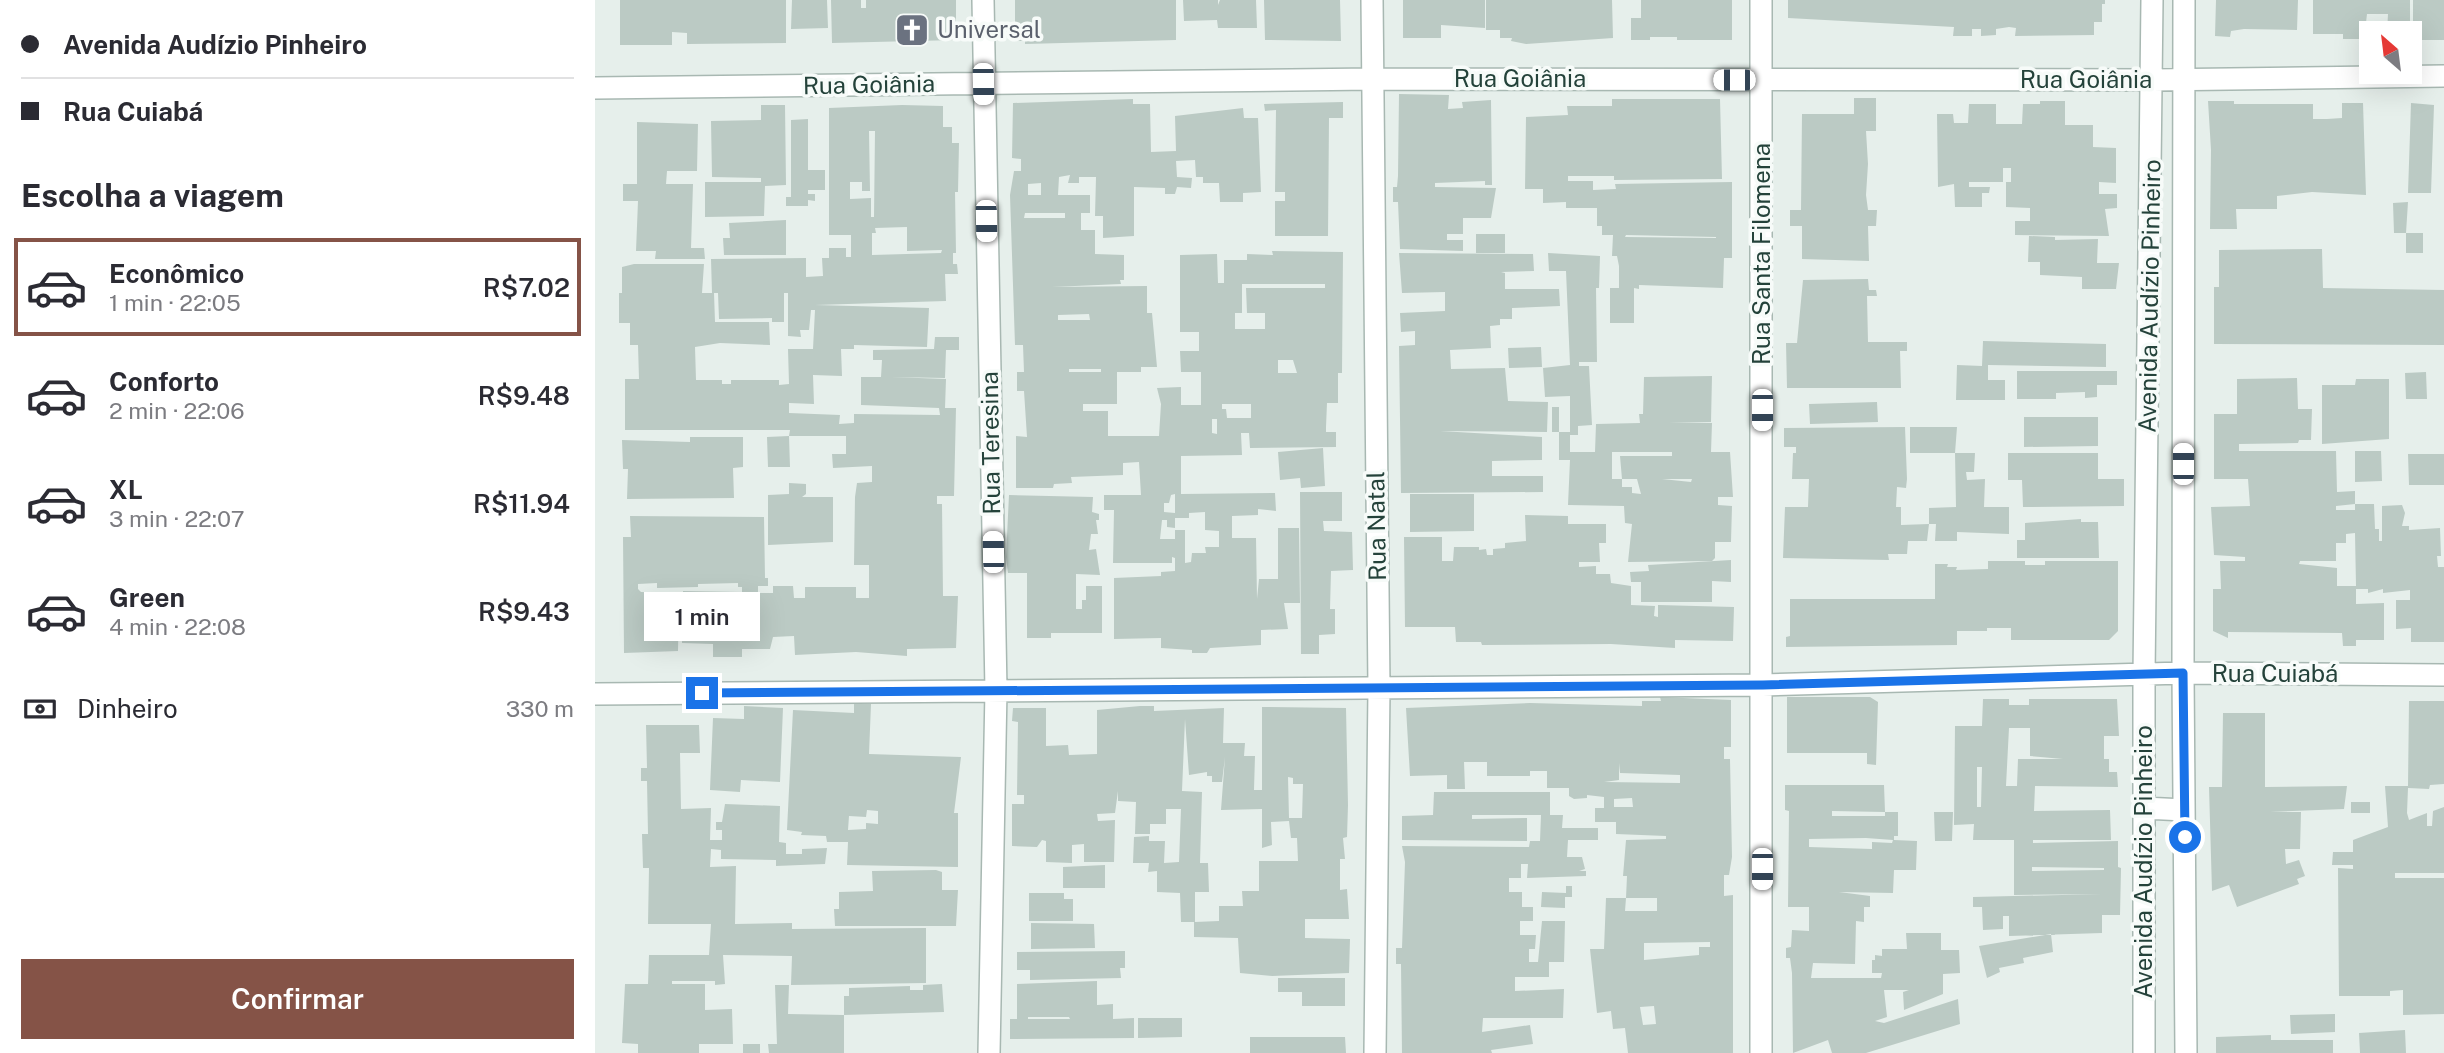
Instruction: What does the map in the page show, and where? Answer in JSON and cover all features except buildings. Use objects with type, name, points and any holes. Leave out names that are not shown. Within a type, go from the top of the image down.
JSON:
[{"type":"street","name":"Rua Teresina","points":[[983,0],[996,690],[989,1053]]},
{"type":"street","name":"Rua Natal","points":[[1372,0],[1379,688],[1375,1053]]},
{"type":"street","name":"Rua Santa Filomena","points":[[1761,0],[1761,1053]]},
{"type":"street","name":"Avenida Audízio Pinheiro","points":[[2144,1053],[2144,675],[2153,0]]},
{"type":"street","name":"Avenida Audízio Pinheiro","points":[[2184,0],[2183,673],[2186,1053]]},
{"type":"street","name":"Rua Goiânia","points":[[595,88],[1372,79],[2153,80],[2444,76]]},
{"type":"street","points":[[2150,303],[2184,306]]},
{"type":"street","name":"Rua Cuiabá","points":[[595,694],[1763,685],[2183,673],[2444,675]]},
{"type":"street","points":[[2144,808],[2184,810]]},
{"type":"place","name":"Universal","points":[[912,30]]},
{"type":"route","points":[[702,693],[1763,685],[2183,673],[2185,837]]}]
